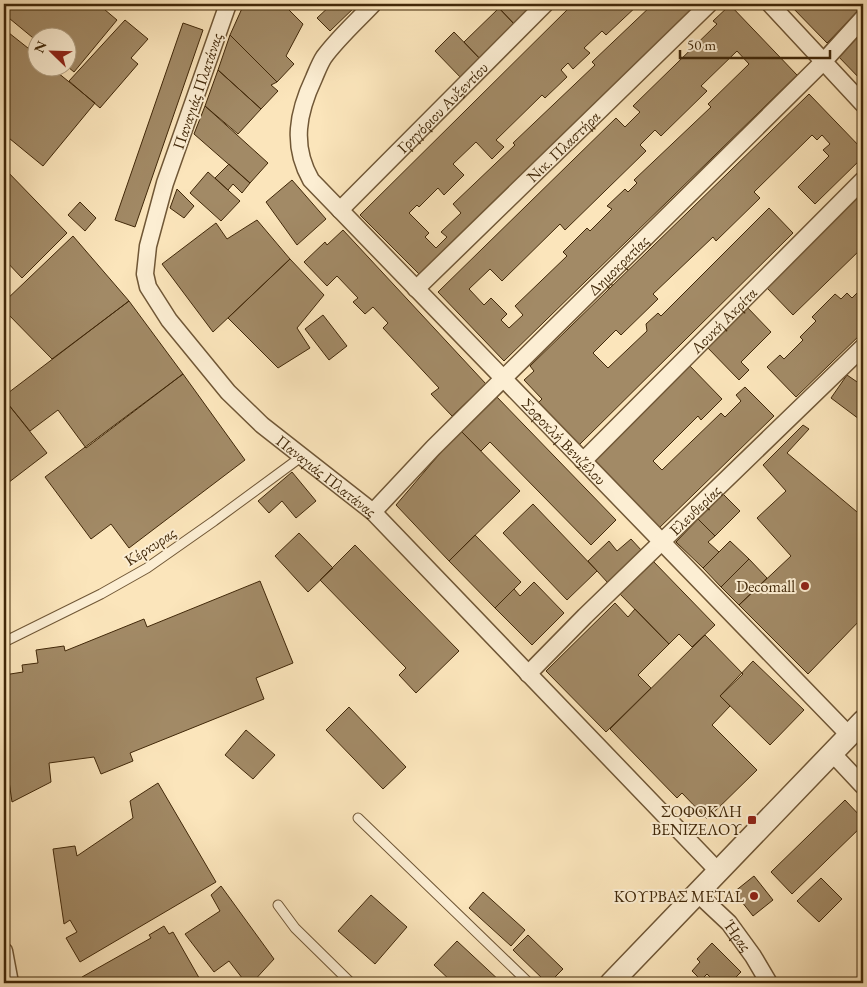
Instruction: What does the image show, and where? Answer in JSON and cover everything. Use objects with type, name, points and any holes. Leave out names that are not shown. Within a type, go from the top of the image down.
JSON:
[{"type":"street","name":"Παναγιάς Πλατάνας","points":[[228,4],[166,183],[148,246],[145,274],[148,287],[169,320],[228,392],[262,425],[373,512],[718,871]]},
{"type":"street","name":"Σοφοκλή Βενιζέλου","points":[[373,4],[323,59],[308,91],[300,119],[298,138],[302,160],[311,180],[662,542],[856,729]]},
{"type":"street","name":"Γρηγόριου Αυξεντίου","points":[[340,210],[545,4]]},
{"type":"street","name":"Νικ. Πλαστήρα","points":[[416,288],[709,4]]},
{"type":"street","points":[[770,4],[863,104]]},
{"type":"street","name":"Δημοκρατίας","points":[[373,512],[503,378],[824,62],[863,18]]},
{"type":"street","name":"Λουκή Ακρίτα","points":[[583,461],[863,180]]},
{"type":"street","name":"Ελευθερίας","points":[[528,674],[863,347]]},
{"type":"street","points":[[611,983],[856,729]]},
{"type":"street","points":[[833,754],[863,786]]},
{"type":"street","name":"Ήρας","points":[[697,893],[729,923],[753,956],[769,983]]},
{"type":"street","points":[[4,951],[10,983]]},
{"type":"lane","name":"Κέρκυρας","points":[[4,642],[101,594],[147,568],[301,457]]},
{"type":"lane","points":[[358,818],[529,983]]},
{"type":"lane","points":[[278,905],[295,928],[351,983]]},
{"type":"building","points":[[4,4],[98,4],[117,20],[78,67],[78,28],[28,28],[28,34],[4,14]]},
{"type":"building","points":[[244,4],[283,4],[303,24],[286,56],[294,64],[277,82],[230,35]]},
{"type":"building","points":[[332,4],[358,4],[330,31],[317,18]]},
{"type":"building","points":[[495,4],[541,4],[517,27]]},
{"type":"building","points":[[573,4],[639,4],[606,35],[602,31],[584,48],[590,53],[573,69],[568,63],[561,70],[567,77],[545,98],[542,95],[496,140],[504,147],[492,159],[476,142],[453,164],[464,175],[444,195],[438,188],[419,207],[417,205],[409,213],[429,233],[425,237],[436,248],[447,237],[441,232],[461,213],[453,204],[515,145],[513,143],[595,65],[592,62],[653,4],[698,4],[421,276],[360,215]]},
{"type":"building","points":[[789,4],[863,4],[863,6],[827,43]]},
{"type":"building","points":[[730,5],[797,75],[504,361],[438,292],[616,118],[625,127],[640,112],[633,106],[717,24],[713,21]],"holes":[[[737,51],[749,64],[708,104],[711,107],[634,180],[637,183],[628,192],[625,189],[607,206],[612,209],[590,231],[587,228],[563,252],[567,256],[515,306],[523,315],[509,328],[501,320],[507,314],[491,298],[484,305],[469,289],[490,269],[502,281],[560,224],[565,230],[646,151],[640,145],[655,130],[661,136],[707,91],[701,86]]]},
{"type":"building","points":[[499,8],[517,27],[483,62],[464,42]]},
{"type":"building","points":[[125,20],[148,39],[131,58],[138,64],[100,108],[69,81],[72,78],[78,78],[78,71]]},
{"type":"building","points":[[183,23],[203,30],[135,227],[115,220]]},
{"type":"building","points":[[863,27],[863,82],[836,54]]},
{"type":"building","points":[[4,29],[28,48],[28,78],[64,78],[95,103],[43,166],[4,134]]},
{"type":"building","points":[[454,32],[483,62],[463,80],[435,51]]},
{"type":"building","points":[[230,35],[277,82],[271,85],[278,91],[261,109],[218,70]]},
{"type":"building","points":[[218,70],[261,109],[238,134],[205,106]]},
{"type":"building","points":[[809,94],[863,150],[863,157],[815,204],[798,187],[829,156],[823,150],[830,144],[822,135],[817,140],[812,135],[754,192],[760,198],[716,241],[713,237],[653,294],[658,299],[621,335],[616,330],[593,353],[608,368],[647,331],[646,324],[658,313],[661,316],[769,208],[793,233],[579,445],[538,403],[542,399],[524,380],[534,371],[530,366]]},
{"type":"building","points":[[205,106],[268,163],[250,183],[194,134]]},
{"type":"building","points":[[229,164],[250,183],[242,193],[233,184],[228,190],[215,178]]},
{"type":"building","points":[[4,168],[67,233],[22,278],[4,259]]},
{"type":"building","points":[[208,172],[240,201],[221,221],[190,193]]},
{"type":"building","points":[[292,180],[326,219],[297,245],[266,202]]},
{"type":"building","points":[[177,189],[194,206],[184,218],[170,208]]},
{"type":"building","points":[[863,192],[863,251],[861,249],[793,315],[767,288]]},
{"type":"building","points":[[80,202],[96,218],[85,231],[68,215]]},
{"type":"building","points":[[257,220],[290,259],[213,332],[162,264],[216,223],[227,239]]},
{"type":"building","points":[[343,230],[486,384],[452,416],[431,394],[439,388],[383,328],[388,323],[373,307],[365,314],[353,302],[358,298],[337,276],[327,286],[304,262],[325,242],[327,245]]},
{"type":"building","points":[[73,236],[129,301],[52,359],[4,310],[4,302]]},
{"type":"building","points":[[290,259],[324,295],[297,328],[310,348],[278,368],[228,318]]},
{"type":"building","points":[[847,293],[852,298],[857,293],[863,299],[863,332],[796,397],[767,367],[780,355],[784,359],[803,340],[800,337],[816,321],[812,317],[835,294],[841,299]]},
{"type":"building","points":[[129,301],[183,374],[86,448],[58,410],[30,431],[4,399],[4,396]]},
{"type":"building","points":[[746,306],[771,332],[741,362],[749,370],[739,380],[706,346]]},
{"type":"building","points":[[323,315],[347,346],[329,360],[305,329]]},
{"type":"building","points":[[687,363],[722,399],[701,420],[698,416],[653,461],[662,470],[721,413],[725,417],[741,401],[736,395],[745,387],[774,416],[656,531],[587,461]]},
{"type":"building","points":[[183,374],[245,460],[129,548],[111,524],[91,539],[45,477]]},
{"type":"building","points":[[847,375],[863,386],[863,422],[831,398]]},
{"type":"building","points":[[495,395],[616,520],[591,545],[490,442],[481,451],[460,430]]},
{"type":"building","points":[[4,399],[47,453],[4,486]]},
{"type":"building","points":[[803,425],[809,429],[787,453],[863,517],[863,617],[808,674],[739,605],[791,556],[757,518],[786,491],[763,465]]},
{"type":"building","points":[[460,430],[520,491],[449,561],[396,505]]},
{"type":"building","points":[[292,472],[316,501],[296,518],[282,501],[269,513],[258,501]]},
{"type":"building","points":[[723,494],[740,511],[715,536],[698,519]]},
{"type":"building","points":[[533,504],[597,571],[567,600],[503,533]]},
{"type":"building","points":[[698,519],[715,536],[708,542],[719,552],[703,568],[676,542]]},
{"type":"building","points":[[299,533],[333,568],[308,592],[275,556]]},
{"type":"building","points":[[475,535],[521,582],[495,608],[449,561]]},
{"type":"building","points":[[631,539],[642,551],[608,583],[588,561],[609,541],[617,551]]},
{"type":"building","points":[[730,541],[749,559],[721,587],[703,568]]},
{"type":"building","points":[[355,545],[459,651],[416,693],[399,675],[406,668],[320,580]]},
{"type":"building","points":[[749,559],[767,578],[739,605],[721,587]]},
{"type":"building","points":[[652,560],[715,625],[692,647],[679,634],[669,644],[618,592]]},
{"type":"building","points":[[260,581],[293,663],[256,678],[264,699],[130,753],[133,761],[101,774],[94,757],[49,763],[51,782],[12,802],[4,746],[4,675],[23,672],[22,665],[38,663],[36,650],[64,646],[65,651],[144,619],[147,627]]},
{"type":"building","points":[[534,582],[564,613],[532,645],[495,608],[514,589],[520,596]]},
{"type":"building","points":[[615,603],[628,617],[635,609],[669,644],[638,675],[651,688],[606,732],[546,671]]},
{"type":"building","points":[[705,635],[743,674],[720,696],[730,706],[712,725],[757,770],[707,819],[682,793],[677,798],[610,729]]},
{"type":"building","points":[[753,661],[804,710],[770,745],[720,696]]},
{"type":"building","points":[[349,707],[406,767],[383,789],[326,730]]},
{"type":"building","points":[[246,730],[275,755],[253,779],[225,755]]},
{"type":"building","points":[[158,783],[216,882],[80,962],[66,938],[77,932],[70,920],[64,924],[53,849],[75,846],[77,856],[133,818],[130,801]]},
{"type":"building","points":[[845,800],[863,819],[863,825],[792,894],[771,872]]},
{"type":"building","name":"ΚΟΥΡΒΑΣ METAL","points":[[754,876],[773,900],[753,916],[734,892]]},
{"type":"building","points":[[821,878],[842,899],[819,922],[797,901]]},
{"type":"building","points":[[221,886],[274,959],[252,983],[246,983],[229,961],[214,972],[185,934],[220,911],[211,895]]},
{"type":"building","points":[[483,892],[525,930],[511,946],[469,908]]},
{"type":"building","points":[[371,895],[407,927],[375,964],[338,931]]},
{"type":"building","points":[[164,926],[169,934],[173,932],[202,983],[85,983],[82,977],[151,938],[149,935]]},
{"type":"building","points":[[528,935],[563,969],[549,983],[513,950]]},
{"type":"building","points":[[457,941],[502,983],[453,983],[434,965]]},
{"type":"building","points":[[712,943],[741,972],[730,983],[716,983],[707,974],[701,980],[692,971],[700,962],[697,959]]},
{"type":"place","name":"Decomall","points":[[805,586]]},
{"type":"place","name":"ΣΟΦΟΚΛΗ ΒΕΝΙΖΕΛΟΥ","points":[[752,820]]},
{"type":"place","name":"ΚΟΥΡΒΑΣ METAL","points":[[754,896]]}]
